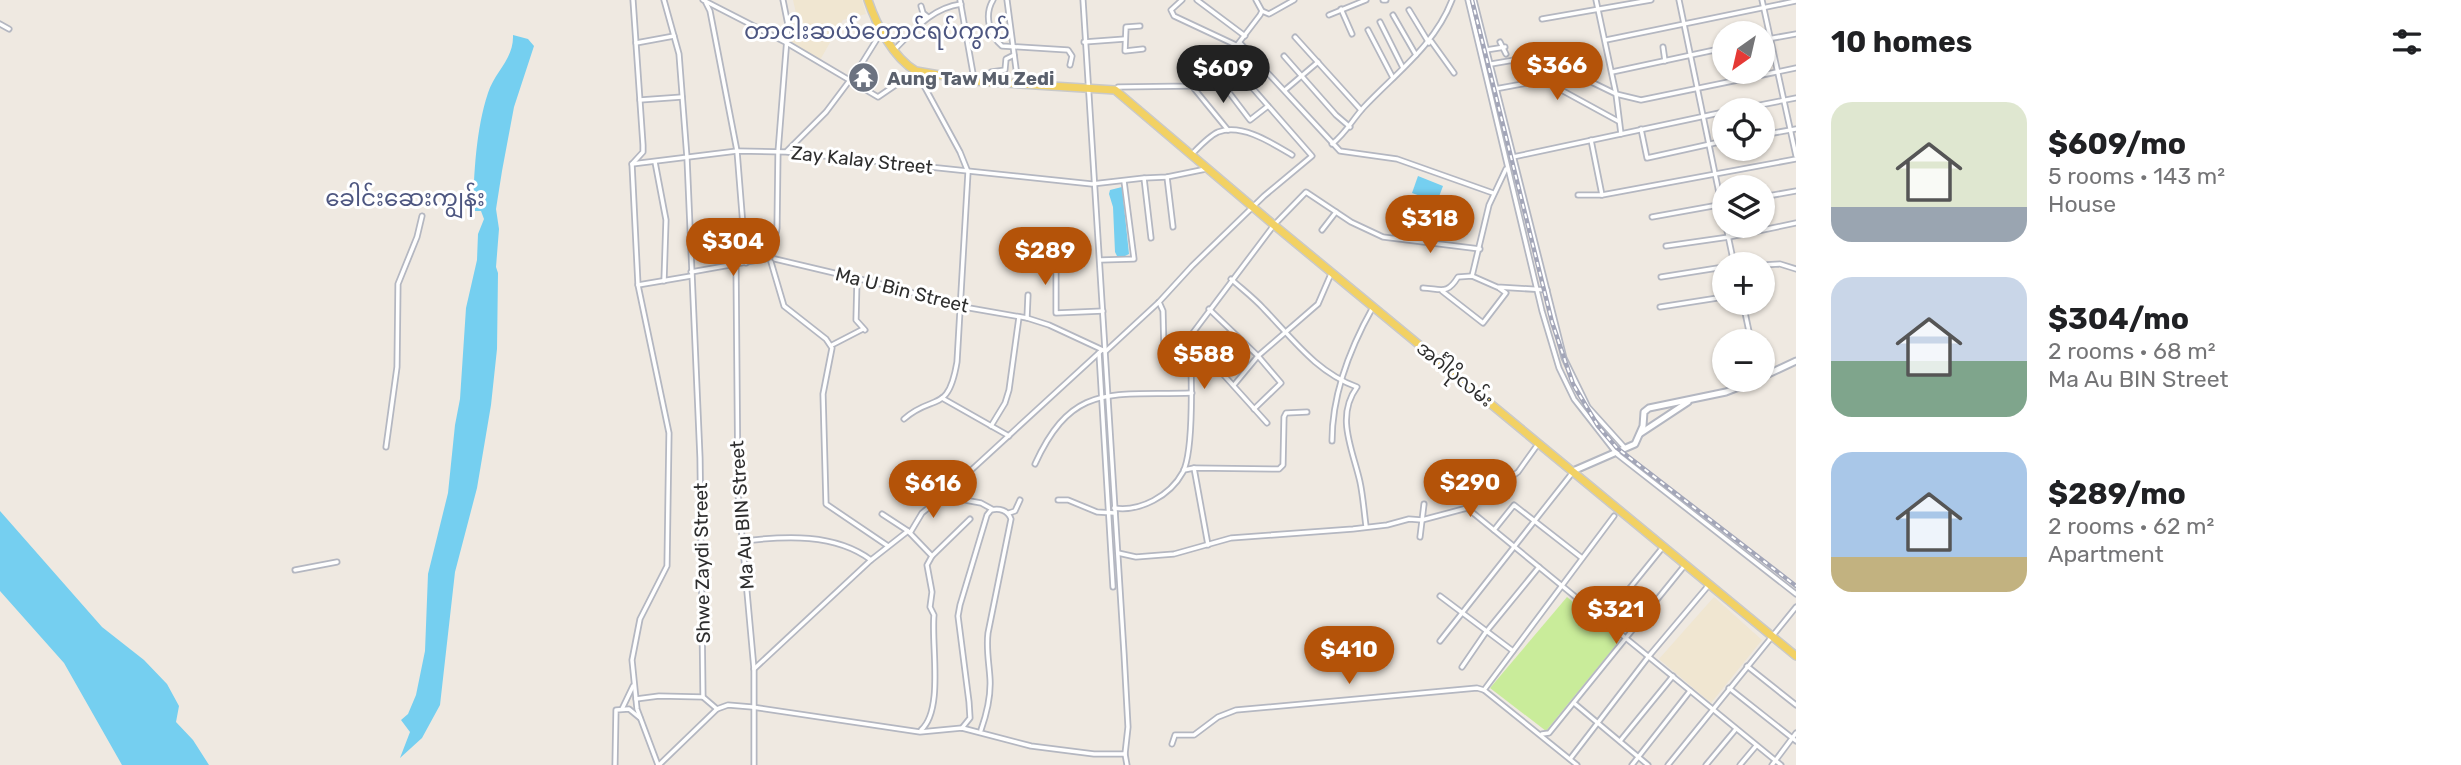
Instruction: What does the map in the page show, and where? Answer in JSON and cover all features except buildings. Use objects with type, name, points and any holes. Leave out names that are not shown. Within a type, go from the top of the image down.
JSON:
[{"type":"main road","points":[[868,0],[872,13],[894,49],[908,66],[916,71],[974,81],[1115,90]]},
{"type":"main road","name":"အင်္ဂါပိုလမ်း","points":[[1115,90],[1274,225],[1796,656]]},
{"type":"main road","points":[[1775,371],[1795,363]]},
{"type":"main road","points":[[1573,471],[1626,450],[1638,441],[1646,409],[1726,392]]},
{"type":"main road","points":[[1641,433],[1689,400]]},
{"type":"street","points":[[633,0],[643,152],[632,164],[638,285],[666,407],[670,492],[667,566],[640,619],[632,660],[635,699],[658,765],[717,709],[728,705],[920,732],[962,728],[1031,746],[1094,754],[1125,754]]},
{"type":"street","name":"Shwe Zaydi Street","points":[[664,0],[679,54],[687,158],[701,474],[703,697]]},
{"type":"street","points":[[704,0],[878,97],[916,71],[960,152],[968,172],[958,306],[957,362],[953,386],[937,403],[912,412],[904,419]]},
{"type":"street","points":[[704,0],[710,11],[737,151],[746,263]]},
{"type":"street","points":[[783,0],[788,25],[778,152],[777,228],[772,259],[785,306],[832,345]]},
{"type":"street","points":[[993,0],[988,14],[993,36],[1002,46],[1068,50],[1072,56],[1070,65]]},
{"type":"street","points":[[1007,0],[1018,84]]},
{"type":"street","points":[[1083,0],[1092,184],[1101,260],[1103,351],[1100,397],[1113,587]]},
{"type":"street","points":[[1182,0],[1171,9],[1174,16],[1239,44],[1340,151],[1416,164],[1493,193]]},
{"type":"street","points":[[1197,0],[1245,36]]},
{"type":"street","points":[[1256,0],[1262,11],[1269,14],[1294,0]]},
{"type":"street","points":[[1329,15],[1366,0]]},
{"type":"street","points":[[1332,144],[1350,127],[1361,110],[1430,42],[1445,20],[1452,0]]},
{"type":"street","points":[[1468,0],[1537,289],[1559,368],[1574,399],[1617,454],[1796,594]]},
{"type":"street","points":[[1474,0],[1564,358],[1579,393],[1605,428],[1626,450]]},
{"type":"street","points":[[1596,0],[1612,72],[1621,134]]},
{"type":"street","points":[[1542,19],[1651,0]]},
{"type":"street","points":[[1679,0],[1716,173]]},
{"type":"street","points":[[1762,0],[1767,21]]},
{"type":"street","points":[[1606,40],[1796,1]]},
{"type":"street","points":[[894,49],[928,17],[944,6],[960,2],[974,81]]},
{"type":"street","points":[[921,6],[928,17]]},
{"type":"street","points":[[1341,9],[1352,34]]},
{"type":"street","points":[[1409,10],[1454,72]]},
{"type":"street","points":[[1115,90],[1118,87],[1192,86],[1214,74],[1228,60],[1262,11]]},
{"type":"street","points":[[1393,15],[1416,55]]},
{"type":"street","points":[[1380,22],[1403,68]]},
{"type":"street","points":[[0,24],[9,29]]},
{"type":"street","points":[[1140,26],[1126,27],[1125,51],[1143,49]]},
{"type":"street","points":[[786,152],[826,112],[882,30]]},
{"type":"street","points":[[1368,30],[1393,78]]},
{"type":"street","points":[[1775,37],[1796,34]]},
{"type":"street","points":[[636,43],[674,36]]},
{"type":"street","points":[[1295,37],[1361,110]]},
{"type":"street","points":[[1084,42],[1125,39]]},
{"type":"street","points":[[1486,50],[1502,46],[1506,54]]},
{"type":"street","points":[[1663,47],[1665,61]]},
{"type":"street","points":[[1612,72],[1712,50]]},
{"type":"street","points":[[987,82],[988,74],[1005,70],[1006,59],[1015,55]]},
{"type":"street","points":[[1284,56],[1350,127]]},
{"type":"street","points":[[1491,64],[1538,56],[1616,94],[1641,100],[1796,68]]},
{"type":"street","points":[[1578,195],[1602,195],[1796,157],[1775,59]]},
{"type":"street","points":[[754,669],[871,560],[909,532],[922,513],[1159,302],[1192,266],[1311,156],[1228,60]]},
{"type":"street","points":[[1285,90],[1318,62]]},
{"type":"street","points":[[1214,74],[1250,120],[1268,106]]},
{"type":"street","points":[[1495,89],[1543,80],[1618,121]]},
{"type":"street","points":[[1192,86],[1229,131]]},
{"type":"street","points":[[640,100],[681,97]]},
{"type":"street","points":[[1775,102],[1796,98]]},
{"type":"street","points":[[1513,157],[1712,115]]},
{"type":"street","points":[[1775,133],[1796,129]]},
{"type":"street","points":[[1641,130],[1647,158],[1712,143]]},
{"type":"street","points":[[1191,154],[1218,132],[1229,131],[1255,134],[1292,155]]},
{"type":"street","points":[[1591,141],[1602,195]]},
{"type":"street","name":"Zay Kalay Street","points":[[632,164],[737,151],[786,152],[1092,184],[1167,177],[1208,169]]},
{"type":"street","points":[[655,162],[666,220],[664,281]]},
{"type":"street","points":[[1472,276],[1493,193],[1507,167]]},
{"type":"street","points":[[1167,177],[1172,228]]},
{"type":"street","points":[[1144,178],[1151,238]]},
{"type":"street","points":[[1101,260],[1134,259],[1124,181]]},
{"type":"street","points":[[1775,195],[1796,191]]},
{"type":"street","points":[[1058,500],[1068,500],[1097,512],[1133,510],[1147,504],[1173,484],[1184,470],[1192,393],[1189,341],[1231,279],[1274,225],[1306,192],[1336,212],[1383,237],[1480,249]]},
{"type":"street","points":[[1652,217],[1712,206]]},
{"type":"street","points":[[1322,230],[1336,212]]},
{"type":"street","points":[[386,447],[397,366],[398,284],[422,216]]},
{"type":"street","points":[[1775,227],[1796,223]]},
{"type":"street","points":[[1666,246],[1722,238]]},
{"type":"street","points":[[1011,244],[1029,248],[1035,259],[1056,261],[1056,313],[1103,311]]},
{"type":"street","name":"Ma U Bin Street","points":[[638,285],[772,259],[958,306],[1027,318],[1049,325],[1103,351]]},
{"type":"street","points":[[1775,264],[1796,269]]},
{"type":"street","name":"Ma Au BIN Street","points":[[736,265],[738,493],[754,669],[754,765]]},
{"type":"street","points":[[1661,277],[1712,269]]},
{"type":"street","points":[[1234,386],[1258,356],[1318,304],[1332,272]]},
{"type":"street","points":[[1423,288],[1442,291],[1483,323],[1506,293],[1472,276],[1458,277],[1452,287],[1442,291]]},
{"type":"street","points":[[832,345],[864,330],[856,320],[857,279]]},
{"type":"street","points":[[1231,279],[1262,306],[1315,363],[1342,381],[1357,387],[1347,404],[1348,432],[1360,479],[1366,526]]},
{"type":"street","points":[[1497,287],[1547,290]]},
{"type":"street","points":[[1027,318],[1028,295]]},
{"type":"street","points":[[1660,307],[1712,299]]},
{"type":"street","points":[[1159,302],[1163,311],[1164,352],[1177,363],[1212,362],[1267,423]]},
{"type":"street","points":[[1332,441],[1333,411],[1342,381],[1373,307]]},
{"type":"street","points":[[1209,309],[1258,356],[1281,383],[1254,410]]},
{"type":"street","points":[[991,426],[1005,403],[1009,390],[1019,317]]},
{"type":"street","points":[[832,345],[823,394],[825,504],[888,546]]},
{"type":"street","points":[[1103,351],[1118,553],[1128,727],[1125,754],[1127,765]]},
{"type":"street","points":[[1035,464],[1047,438],[1062,420],[1084,402],[1108,396],[1192,393]]},
{"type":"street","points":[[942,398],[1009,436]]},
{"type":"street","points":[[1184,470],[1279,469],[1283,465],[1284,417],[1286,413],[1307,412]]},
{"type":"street","points":[[1118,553],[1126,556],[1174,554],[1231,538],[1353,529],[1409,519],[1422,520],[1467,508],[1518,472],[1539,442]]},
{"type":"street","points":[[1195,468],[1209,545]]},
{"type":"street","points":[[1440,641],[1573,471]]},
{"type":"street","points":[[943,496],[981,503],[994,510],[1009,513],[1015,511],[1020,500]]},
{"type":"street","points":[[1420,537],[1424,504]]},
{"type":"street","points":[[1494,530],[1514,505],[1582,558]]},
{"type":"street","points":[[1467,508],[1781,765]]},
{"type":"street","points":[[962,728],[970,718],[970,702],[958,616],[968,572],[987,515],[994,510]]},
{"type":"street","points":[[981,731],[989,705],[990,681],[986,651],[1011,519],[1009,513]]},
{"type":"street","points":[[882,514],[909,532],[932,556]]},
{"type":"street","points":[[1484,690],[1614,516]]},
{"type":"street","points":[[920,732],[927,725],[933,704],[934,615],[930,607],[932,592],[927,568],[932,556],[970,520]]},
{"type":"street","points":[[743,541],[806,539],[836,543],[856,550],[871,560]]},
{"type":"street","points":[[1604,621],[1663,547]]},
{"type":"street","points":[[295,570],[337,562]]},
{"type":"street","points":[[1540,734],[1549,733],[1685,564]]},
{"type":"street","points":[[1461,667],[1539,567]]},
{"type":"street","points":[[1570,759],[1649,656],[1710,584]]},
{"type":"street","points":[[1440,596],[1513,651]]},
{"type":"street","points":[[1668,765],[1796,607]]},
{"type":"street","points":[[1747,666],[1796,705]]},
{"type":"street","points":[[1620,741],[1673,676]]},
{"type":"street","points":[[622,709],[634,685]]},
{"type":"street","points":[[1729,687],[1794,739]]},
{"type":"street","points":[[1172,744],[1175,735],[1194,735],[1218,717],[1236,710],[1443,690],[1484,690],[1577,765]]},
{"type":"street","points":[[1632,765],[1690,691]]},
{"type":"street","points":[[635,699],[659,696],[703,697],[717,709]]},
{"type":"street","points":[[1574,703],[1648,765]]},
{"type":"street","points":[[615,765],[615,710],[629,709],[640,718]]},
{"type":"street","points":[[1706,765],[1735,729]]},
{"type":"street","points":[[1772,765],[1796,733]]},
{"type":"street","points":[[1740,765],[1756,746]]},
{"type":"shaded area","points":[[793,0],[862,0],[866,14],[843,20],[820,60],[790,41],[796,13]]},
{"type":"shaded area","points":[[1714,597],[1762,640],[1711,703],[1659,659]]},
{"type":"green space","points":[[1567,597],[1620,640],[1546,731],[1490,688]]},
{"type":"water","points":[[513,35],[528,39],[534,46],[514,107],[496,209],[499,229],[496,267],[497,349],[491,405],[477,488],[455,572],[440,705],[422,738],[400,758],[410,732],[401,720],[408,714],[416,695],[425,651],[428,574],[448,493],[460,399],[466,308],[477,260],[478,234],[484,219],[481,211],[473,211],[478,136],[488,93],[507,58]]},
{"type":"water","points":[[1418,176],[1443,186],[1437,202],[1412,193]]},
{"type":"water","points":[[1122,187],[1129,254],[1123,257],[1117,256],[1115,252],[1113,207],[1109,194],[1110,190]]},
{"type":"water","points":[[0,511],[102,627],[144,660],[167,684],[179,706],[176,722],[193,740],[209,765],[122,765],[64,663],[0,591]]},
{"type":"railway","points":[[1472,0],[1552,322],[1573,384],[1598,426],[1617,448],[1796,586]]},
{"type":"place","name":"Aung Taw Mu Zedi","points":[[864,78]]},
{"type":"district","name":"တာငါးဆယ်တောင်ရပ်ကွက်","points":[[877,31]]},
{"type":"district","name":"ခေါင်းဆေးကျွန်း","points":[[405,198]]}]
